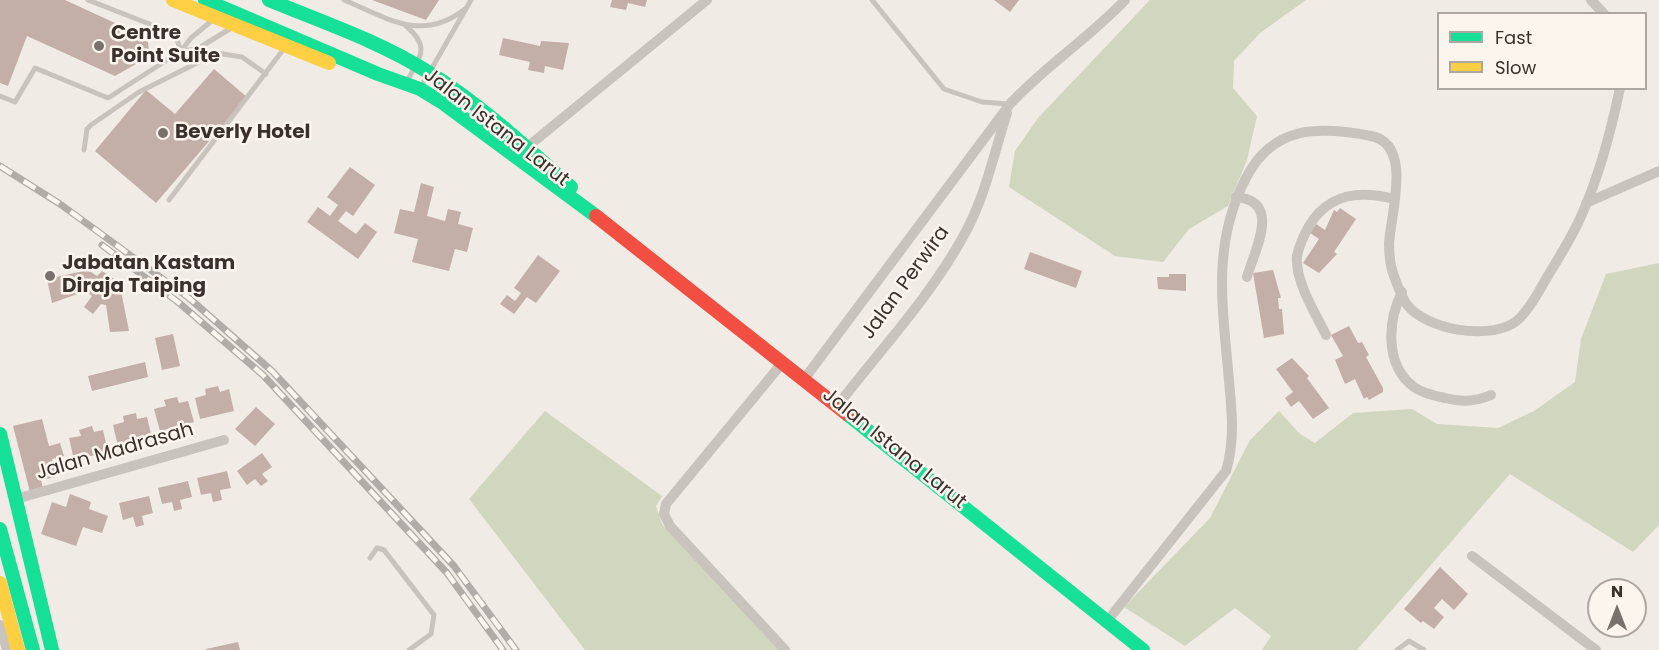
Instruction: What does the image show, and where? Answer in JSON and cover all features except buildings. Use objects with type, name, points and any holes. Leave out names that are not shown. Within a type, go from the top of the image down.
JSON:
[{"type":"main road","name":"Jalan Istana Larut","points":[[173,0],[347,69],[378,74]]},
{"type":"main road","name":"Jalan Istana Larut","points":[[205,0],[378,74],[420,89],[643,250]]},
{"type":"main road","name":"Jalan Istana Larut","points":[[268,0],[430,73],[526,148],[643,250],[1143,650]]},
{"type":"main road","points":[[0,434],[52,650]]},
{"type":"main road","points":[[0,529],[33,650]]},
{"type":"main road","points":[[0,582],[18,650]]},
{"type":"street","points":[[526,148],[707,0]]},
{"type":"street","name":"Jalan Perwira","points":[[805,378],[1010,104],[1038,76],[1097,30],[1125,0]]},
{"type":"street","points":[[1592,0],[1602,12]]},
{"type":"street","points":[[1108,620],[1226,471],[1231,453],[1233,420],[1223,307],[1222,248],[1236,197],[1252,166],[1272,143],[1301,132],[1337,129],[1378,137],[1394,154],[1398,174],[1389,246],[1394,277],[1408,306],[1435,324],[1459,330],[1489,331],[1513,324],[1533,302],[1582,215],[1610,135],[1620,90]]},
{"type":"street","name":"Jalan Perwira","points":[[838,405],[947,264],[965,234],[974,214],[1010,104]]},
{"type":"street","points":[[1586,203],[1659,171]]},
{"type":"street","points":[[1326,335],[1301,280],[1297,257],[1304,236],[1316,214],[1333,200],[1356,195],[1379,195],[1394,199]]},
{"type":"street","points":[[1236,197],[1251,198],[1259,206],[1262,218],[1258,246],[1247,277]]},
{"type":"street","points":[[1402,292],[1392,311],[1390,327],[1398,368],[1413,387],[1459,401],[1491,395]]},
{"type":"street","points":[[783,362],[666,504],[664,514],[670,526],[785,650]]},
{"type":"street","name":"Jalan Madrasah","points":[[16,499],[224,440]]},
{"type":"street","points":[[1472,556],[1596,650]]},
{"type":"street","points":[[0,625],[7,650]]},
{"type":"lane","points":[[88,0],[175,34],[181,51]]},
{"type":"lane","points":[[344,0],[406,26],[420,40],[422,50],[405,85]]},
{"type":"lane","points":[[420,89],[471,0]]},
{"type":"lane","points":[[872,0],[944,89],[982,102],[1010,104]]},
{"type":"lane","points":[[406,26],[432,26],[455,17],[465,9]]},
{"type":"lane","points":[[0,96],[15,102],[35,68],[108,98],[181,51],[191,38],[216,17]]},
{"type":"lane","points":[[181,51],[197,49],[236,25]]},
{"type":"lane","points":[[169,200],[286,46]]},
{"type":"lane","points":[[84,150],[87,129],[91,124],[139,92],[217,53],[242,57],[266,74]]},
{"type":"lane","points":[[370,558],[377,548],[384,550],[434,615],[431,634],[409,650]]},
{"type":"lane","points":[[1397,650],[1409,641],[1424,650]]},
{"type":"green space","points":[[1150,0],[1306,0],[1260,33],[1234,61],[1233,88],[1257,116],[1247,160],[1228,206],[1189,229],[1163,262],[1115,256],[1009,187],[1015,151],[1038,118]]},
{"type":"green space","points":[[1659,263],[1659,525],[1633,552],[1510,474],[1357,650],[1262,650],[1271,636],[1235,608],[1185,646],[1124,607],[1210,518],[1250,440],[1279,411],[1300,434],[1315,443],[1353,413],[1412,409],[1437,424],[1498,428],[1534,411],[1575,382],[1581,339],[1606,274]]},
{"type":"green space","points":[[545,411],[662,496],[656,506],[662,524],[781,650],[585,650],[469,499]]},
{"type":"railway","points":[[0,166],[60,204],[189,298],[272,371],[454,566],[516,650]]},
{"type":"railway","points":[[102,245],[178,302],[263,375],[447,573],[503,650]]},
{"type":"traffic: fast","points":[[205,0],[378,74],[420,89],[443,103],[596,216]]},
{"type":"traffic: fast","points":[[269,0],[370,41],[428,72],[484,112],[571,187]]},
{"type":"traffic: fast","points":[[847,414],[1143,650]]},
{"type":"traffic: fast","points":[[0,434],[52,650]]},
{"type":"traffic: fast","points":[[0,529],[33,650]]},
{"type":"traffic: slow","points":[[173,0],[329,63]]},
{"type":"traffic: slow","points":[[0,583],[18,650]]},
{"type":"traffic: jam","points":[[596,216],[847,414]]},
{"type":"place","name":"Centre Point Suite","points":[[99,46]]},
{"type":"place","name":"Beverly Hotel","points":[[163,133]]},
{"type":"place","name":"Jabatan Kastam Diraja Taiping","points":[[50,276]]}]
